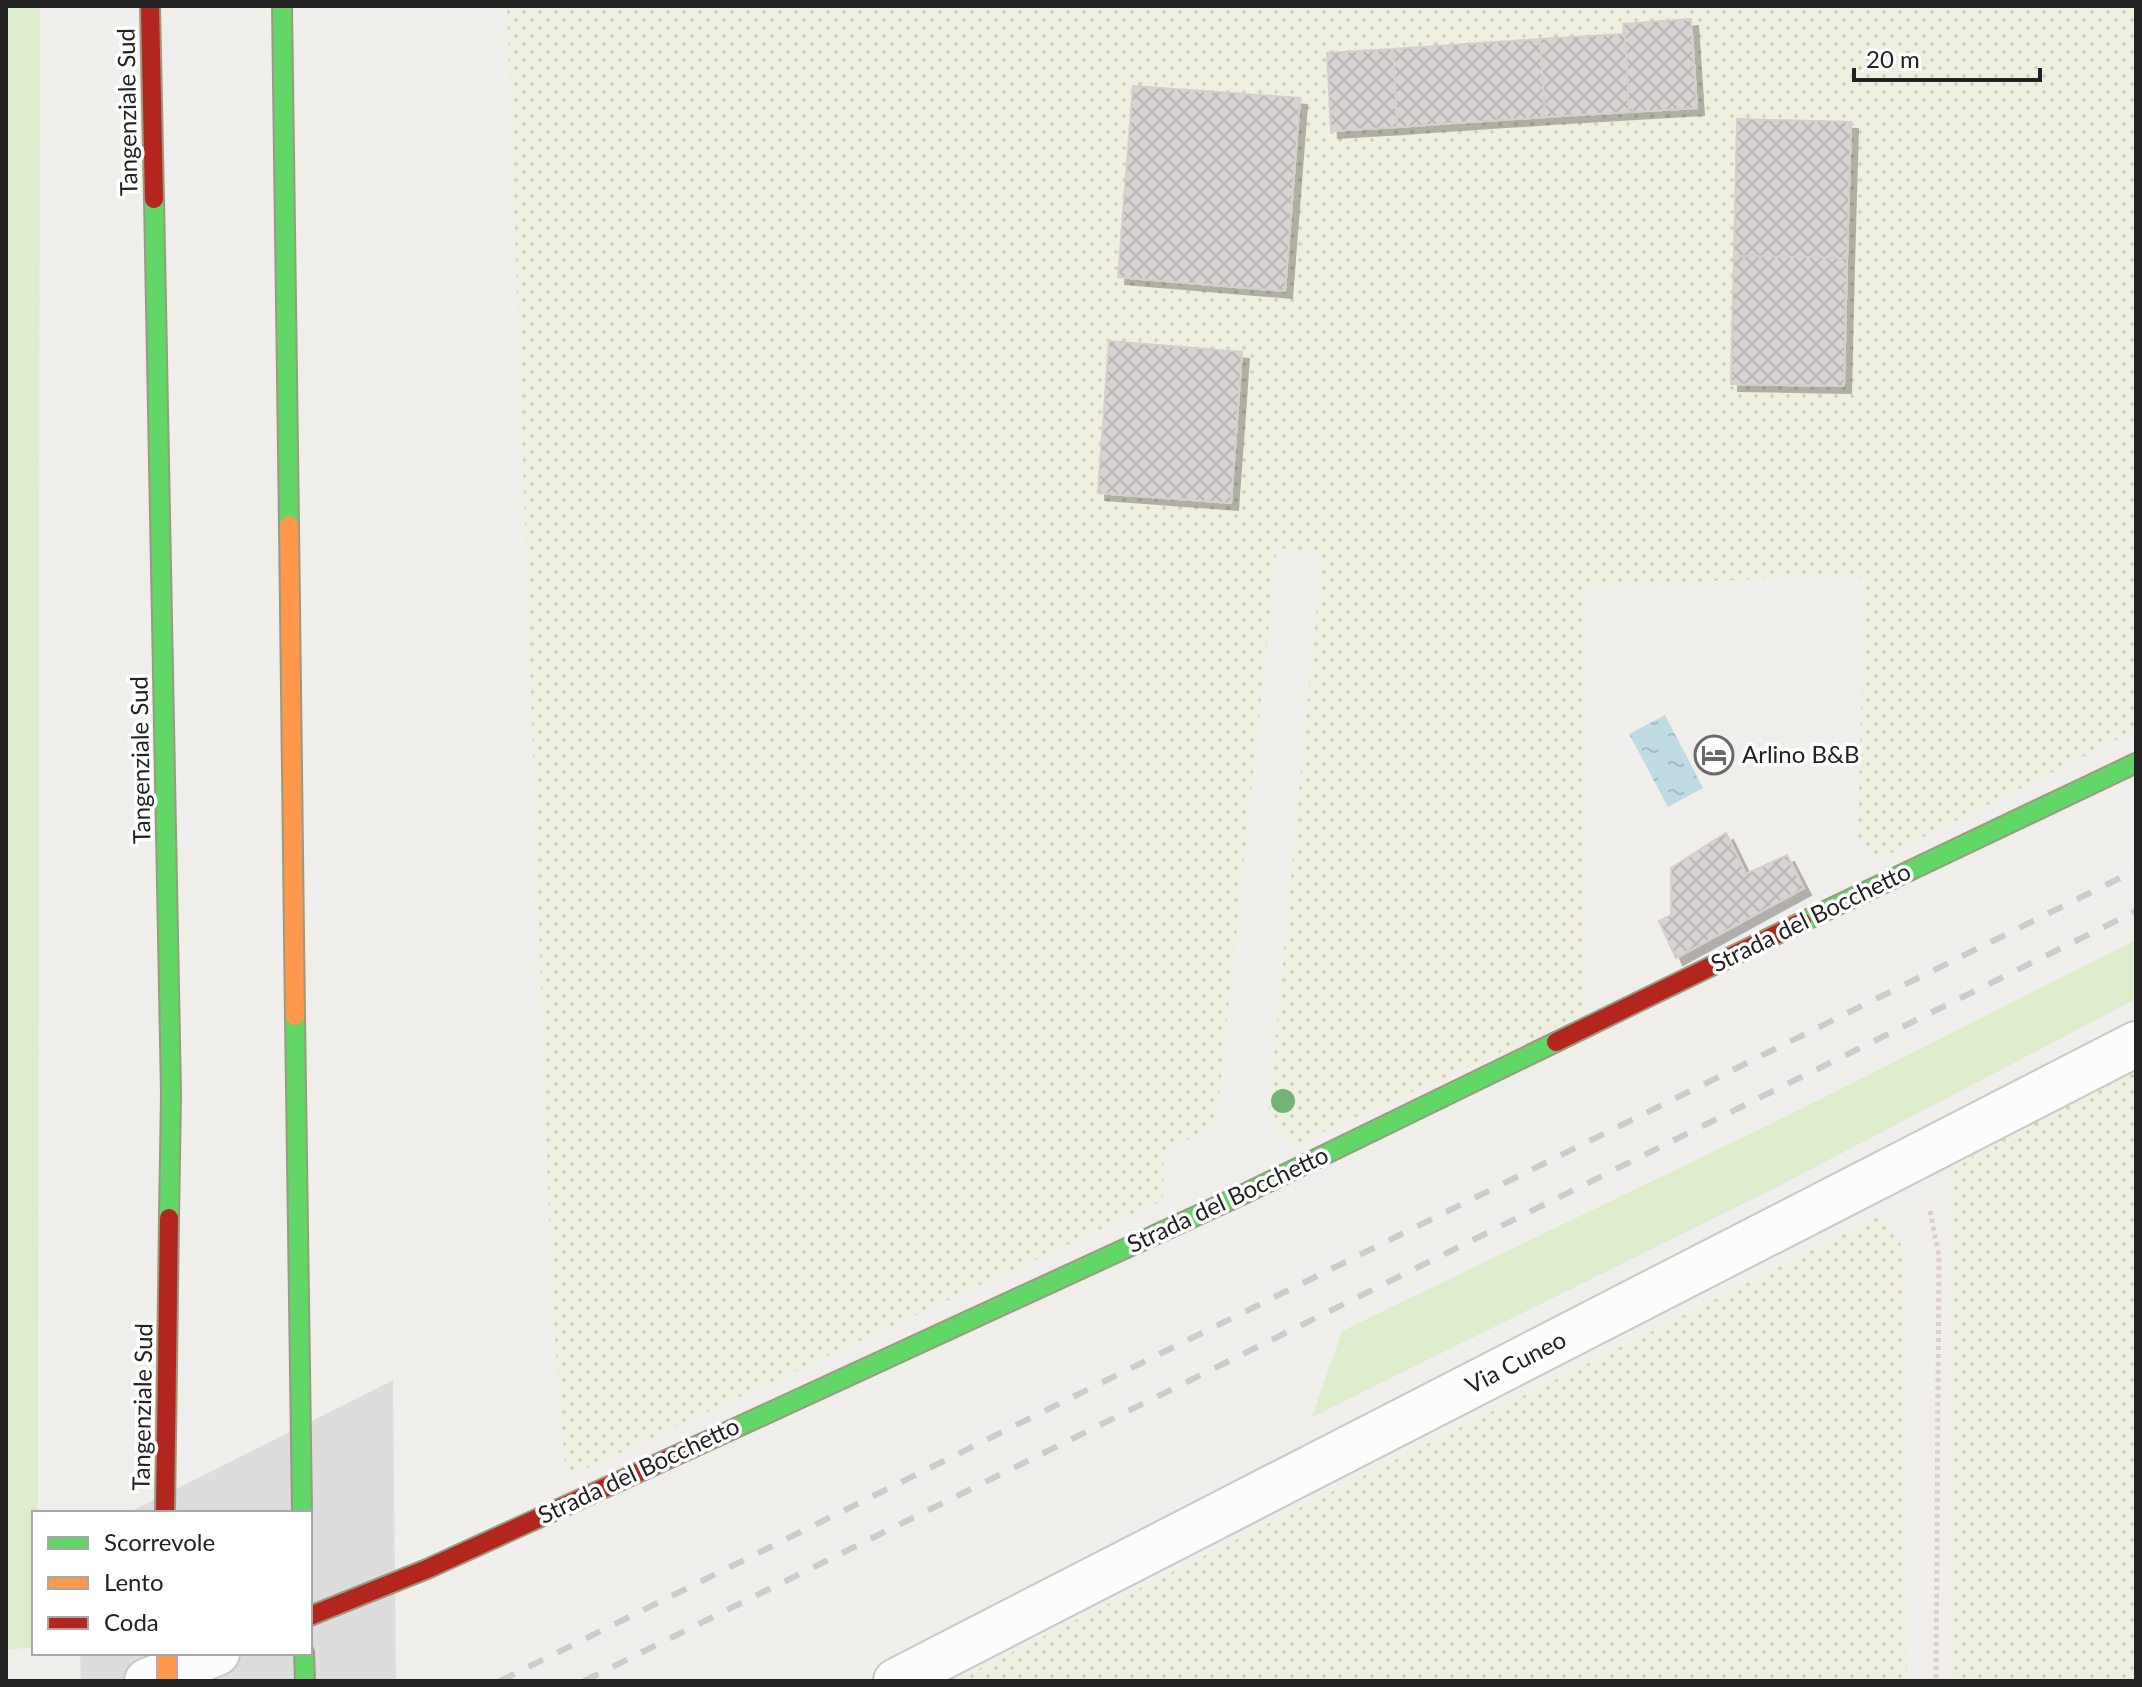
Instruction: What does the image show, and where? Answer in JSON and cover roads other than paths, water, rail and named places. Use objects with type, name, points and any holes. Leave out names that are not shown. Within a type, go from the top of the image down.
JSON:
[{"type":"main road","name":"Tangenziale Sud","points":[[150,6],[171,1094],[165,1504]]},
{"type":"main road","points":[[282,6],[302,1511]]},
{"type":"main road","name":"Strada del Bocchetto","points":[[312,1615],[427,1569],[1246,1193],[1861,893],[2136,763]]},
{"type":"main road","points":[[167,1655],[167,1681]]},
{"type":"main road","points":[[304,1655],[305,1681]]},
{"type":"street","name":"Via Cuneo","points":[[896,1681],[2136,1044]]},
{"type":"street","points":[[147,1681],[212,1655]]},
{"type":"water","points":[[1665,715],[1703,788],[1668,807],[1629,734]]},
{"type":"railway","points":[[500,1681],[2136,870]]},
{"type":"railway","points":[[584,1681],[2136,911]]},
{"type":"place","name":"Arlino B&B","points":[[1714,755]]}]
